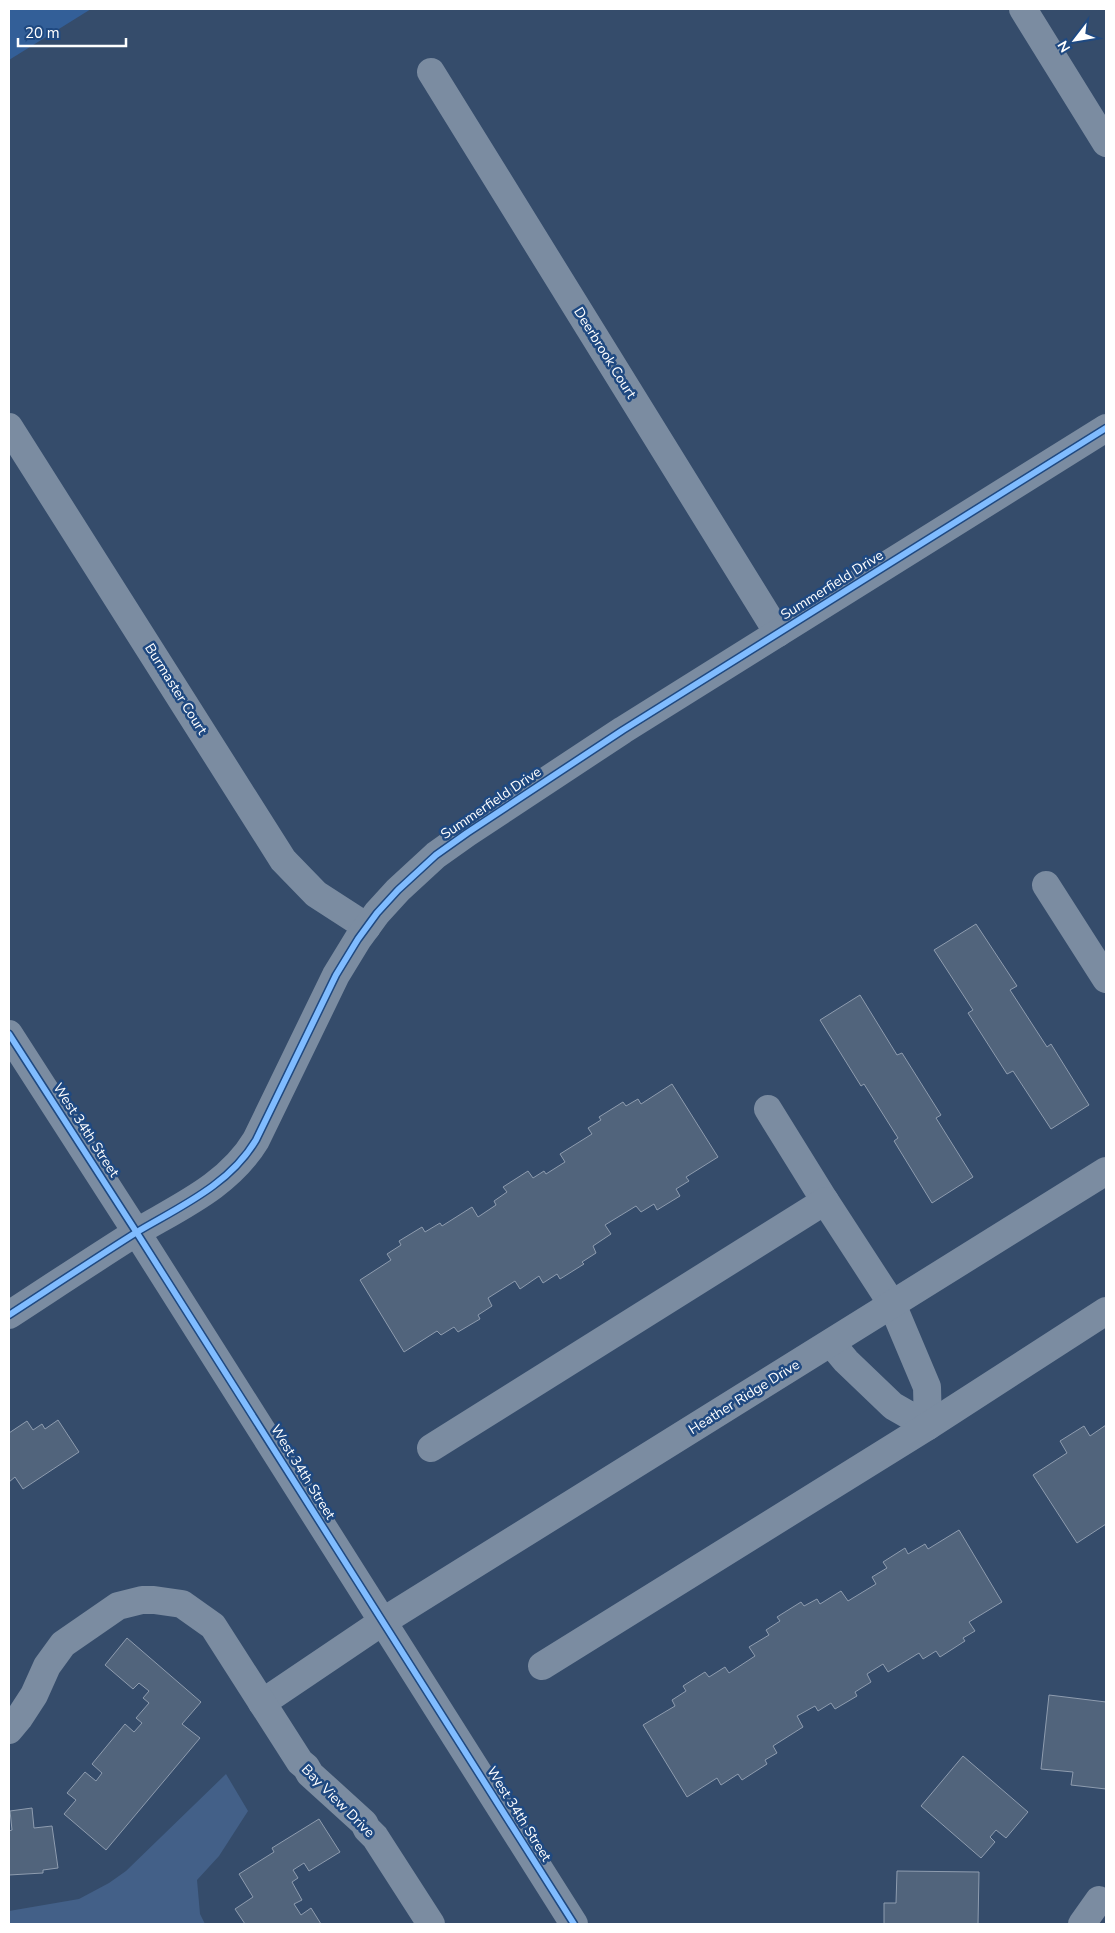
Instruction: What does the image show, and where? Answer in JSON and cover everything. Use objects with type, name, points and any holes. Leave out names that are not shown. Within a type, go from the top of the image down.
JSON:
[{"type":"street","points":[[1023,9],[1106,143]]},
{"type":"street","name":"Deerbrook Court","points":[[431,72],[778,633]]},
{"type":"street","name":"Burmaster Court","points":[[9,426],[283,860],[316,894],[367,927]]},
{"type":"street","name":"Summerfield Drive","points":[[9,1315],[137,1232],[215,1186],[241,1162],[256,1140],[336,975],[367,927],[398,890],[436,855],[623,730],[1106,428]]},
{"type":"street","points":[[1046,885],[1106,979]]},
{"type":"street","name":"West 34th Street","points":[[9,1034],[137,1232],[574,1924]]},
{"type":"street","points":[[768,1109],[892,1304],[927,1387],[928,1426]]},
{"type":"street","name":"Heather Ridge Drive","points":[[382,1622],[1106,1171]]},
{"type":"street","points":[[432,1448],[825,1201]]},
{"type":"street","points":[[542,1666],[928,1426],[1106,1311]]},
{"type":"street","points":[[831,1343],[846,1362],[893,1406],[928,1426]]},
{"type":"street","name":"Bay View Drive","points":[[9,1730],[34,1695],[47,1666],[63,1644],[118,1606],[142,1600],[182,1604],[213,1626],[300,1762],[310,1774],[364,1823],[431,1924]]},
{"type":"street","points":[[262,1703],[382,1622]]},
{"type":"street","points":[[1082,1924],[1099,1900]]},
{"type":"shaded area","points":[[9,9],[91,9],[9,60]]},
{"type":"shaded area","points":[[226,1774],[248,1811],[219,1856],[197,1880],[200,1914],[205,1924],[9,1924],[9,1911],[79,1899],[109,1883],[126,1871]]},
{"type":"building","points":[[976,924],[1017,986],[1010,990],[1047,1047],[1051,1044],[1089,1105],[1051,1129],[1013,1071],[1007,1074],[968,1013],[973,1010],[934,950]]},
{"type":"building","points":[[860,995],[897,1055],[902,1053],[941,1115],[936,1118],[973,1177],[932,1203],[894,1141],[898,1138],[864,1084],[861,1086],[820,1020]]},
{"type":"building","points":[[672,1084],[718,1157],[686,1177],[689,1181],[676,1189],[680,1196],[657,1210],[654,1204],[641,1212],[636,1206],[605,1225],[611,1234],[593,1246],[596,1253],[582,1262],[584,1264],[560,1279],[557,1274],[543,1283],[539,1276],[520,1289],[515,1281],[488,1298],[492,1306],[478,1315],[480,1319],[458,1332],[454,1327],[441,1335],[437,1331],[404,1352],[360,1280],[391,1260],[387,1254],[401,1245],[399,1241],[422,1227],[425,1232],[440,1223],[442,1226],[472,1207],[478,1217],[496,1205],[494,1201],[507,1192],[503,1187],[528,1171],[533,1178],[544,1171],[546,1174],[565,1162],[560,1154],[592,1134],[588,1128],[601,1120],[599,1117],[623,1102],[626,1106],[638,1099],[641,1104]]},
{"type":"building","points":[[58,1420],[79,1452],[23,1489],[15,1477],[9,1482],[9,1433],[27,1421],[33,1430],[42,1424],[45,1429]]},
{"type":"building","points":[[1106,1425],[1106,1524],[1077,1543],[1033,1475],[1067,1453],[1060,1441],[1084,1426],[1090,1436]]},
{"type":"building","points":[[959,1530],[1002,1602],[969,1622],[975,1631],[963,1638],[965,1641],[940,1657],[936,1651],[923,1659],[919,1653],[888,1672],[883,1664],[867,1674],[871,1682],[855,1692],[857,1696],[835,1709],[831,1703],[818,1711],[815,1706],[797,1716],[803,1727],[773,1746],[777,1753],[765,1760],[767,1764],[742,1780],[738,1774],[721,1785],[717,1778],[687,1797],[643,1725],[675,1706],[672,1700],[686,1691],[683,1686],[705,1672],[709,1677],[725,1667],[729,1673],[755,1656],[749,1647],[769,1635],[766,1630],[780,1621],[777,1617],[801,1602],[804,1606],[817,1599],[820,1604],[841,1591],[848,1601],[876,1584],[872,1577],[887,1568],[883,1562],[905,1548],[908,1554],[925,1544],[928,1549]]},
{"type":"building","points":[[127,1638],[201,1702],[182,1724],[200,1738],[106,1850],[64,1814],[76,1800],[67,1793],[85,1772],[96,1781],[102,1773],[92,1764],[125,1724],[134,1732],[142,1723],[136,1718],[149,1703],[143,1698],[149,1691],[139,1683],[133,1689],[105,1665]]},
{"type":"building","points":[[1049,1695],[1106,1702],[1106,1789],[1071,1785],[1073,1772],[1041,1769]]},
{"type":"building","points":[[963,1756],[1028,1812],[1006,1838],[996,1830],[990,1837],[995,1842],[981,1858],[921,1806]]},
{"type":"building","points":[[32,1808],[34,1828],[52,1826],[58,1868],[43,1870],[43,1873],[9,1875],[9,1831],[12,1830],[10,1811]]},
{"type":"building","points":[[319,1819],[340,1852],[309,1871],[304,1863],[293,1870],[298,1878],[292,1882],[302,1900],[294,1904],[301,1915],[311,1908],[321,1924],[245,1924],[235,1909],[253,1897],[239,1874],[274,1852],[272,1848]]},
{"type":"building","points":[[897,1871],[979,1872],[978,1924],[884,1924],[884,1903],[896,1903]]},
{"type":"cycle path","points":[[9,1315],[137,1232],[203,1193],[232,1170],[245,1156],[256,1140],[336,975],[358,939],[377,913],[398,890],[436,855],[623,730],[1106,428]]},
{"type":"cycle path","points":[[9,1034],[574,1924]]}]
